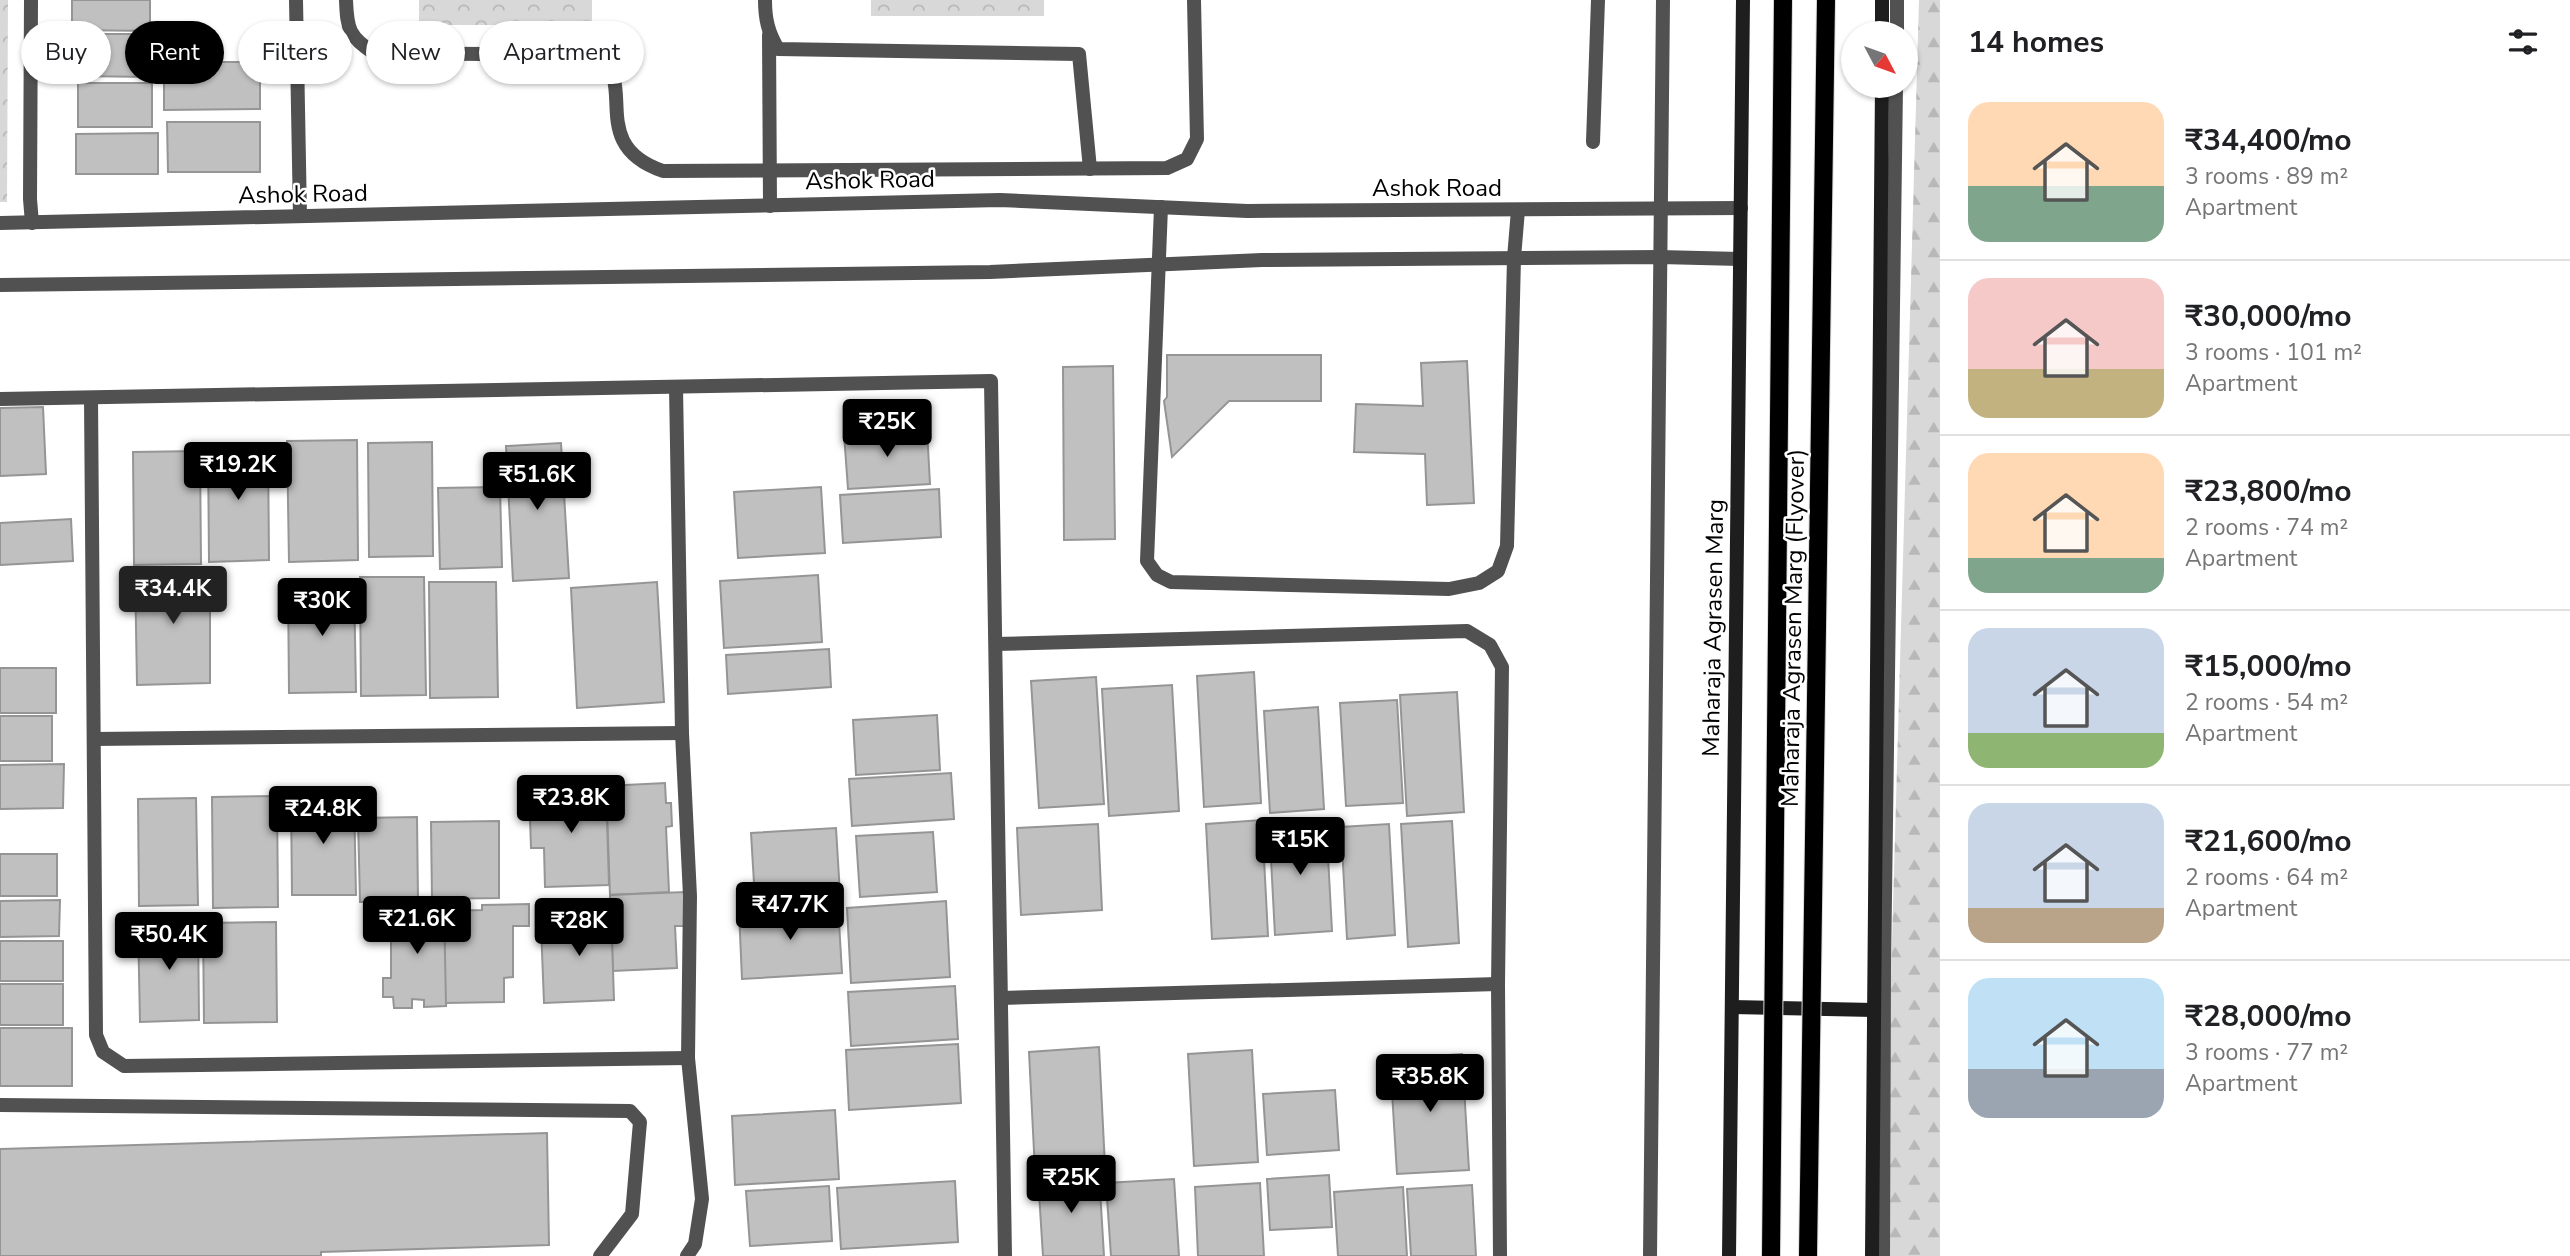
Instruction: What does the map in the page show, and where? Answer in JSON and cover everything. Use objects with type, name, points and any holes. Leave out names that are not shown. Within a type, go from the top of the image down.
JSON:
[{"type":"main road","name":"Maharaja Agrasen Marg","points":[[1729,1256],[1743,0]]},
{"type":"main road","name":"Maharaja Agrasen Marg (Flyover)","points":[[1771,1256],[1783,0]]},
{"type":"main road","name":"Maharaja Agrasen Marg (Flyover)","points":[[1808,1256],[1826,0]]},
{"type":"main road","points":[[1882,0],[1882,21]]},
{"type":"main road","points":[[1872,1256],[1882,98]]},
{"type":"main road","points":[[1732,1007],[1874,1010]]},
{"type":"street","points":[[31,0],[32,223]]},
{"type":"street","points":[[296,0],[300,216]]},
{"type":"street","points":[[346,0],[346,24],[357,42],[374,53],[585,55],[602,61],[614,76],[619,132],[629,151],[644,164],[663,171],[1167,168],[1187,159],[1198,139],[1194,0]]},
{"type":"street","points":[[765,0],[765,18],[769,34],[770,205]]},
{"type":"street","points":[[1593,142],[1598,0]]},
{"type":"street","points":[[1650,1256],[1663,0]]},
{"type":"street","points":[[1897,21],[1898,0]]},
{"type":"street","points":[[769,34],[778,48],[1079,54],[1090,169]]},
{"type":"street","points":[[1883,1256],[1884,969],[1896,98]]},
{"type":"street","name":"Ashok Road","points":[[0,223],[1000,200],[1247,211],[1741,208]]},
{"type":"street","points":[[1161,207],[1147,561],[1157,575],[1171,582],[1449,589],[1479,583],[1498,571],[1507,546],[1514,258],[1518,210]]},
{"type":"street","points":[[0,285],[976,272],[1262,260],[1660,257],[1740,259]]},
{"type":"street","points":[[0,399],[991,381],[1006,1256]]},
{"type":"street","points":[[676,387],[682,733],[690,896],[688,1058],[702,1199],[695,1244],[687,1256]]},
{"type":"street","points":[[91,398],[96,1035],[103,1052],[124,1066],[688,1058]]},
{"type":"street","points":[[996,645],[1467,631],[1490,645],[1502,667],[1498,984],[1500,1256]]},
{"type":"street","points":[[94,739],[682,733]]},
{"type":"street","points":[[1001,998],[1498,984]]},
{"type":"street","points":[[0,1105],[630,1111],[640,1122],[632,1214],[600,1256]]},
{"type":"green space","points":[[0,0],[8,0],[7,202],[0,202]]},
{"type":"green space","points":[[419,0],[592,0],[592,21],[479,21],[479,25],[465,25],[465,21],[419,21]]},
{"type":"green space","points":[[871,0],[1044,0],[1044,16],[871,16]]},
{"type":"green space","points":[[1919,0],[1940,0],[1940,1256],[1883,1256],[1918,98]]},
{"type":"building","points":[[72,0],[150,0],[150,21],[125,21],[125,31],[111,30],[111,21],[72,21]]},
{"type":"building","points":[[111,34],[125,34],[125,77],[111,76]]},
{"type":"building","points":[[224,62],[238,62],[238,84],[260,84],[260,109],[164,110],[164,84],[224,84]]},
{"type":"building","points":[[78,84],[152,84],[152,127],[78,127]]},
{"type":"building","points":[[167,122],[260,122],[260,172],[168,172]]},
{"type":"building","points":[[158,133],[158,174],[76,174],[76,134]]},
{"type":"building","points":[[1167,355],[1321,355],[1321,401],[1229,401],[1172,457],[1164,401],[1167,397]]},
{"type":"building","points":[[1467,361],[1474,503],[1427,505],[1425,454],[1354,452],[1356,404],[1423,406],[1421,363]]},
{"type":"building","points":[[1113,366],[1115,539],[1064,540],[1063,367]]},
{"type":"building","points":[[43,407],[46,474],[0,476],[0,408]]},
{"type":"building","points":[[927,429],[930,484],[848,489],[844,434]]},
{"type":"building","points":[[357,440],[358,560],[289,562],[287,441]]},
{"type":"building","points":[[432,442],[433,556],[369,557],[368,443]]},
{"type":"building","points":[[268,443],[269,560],[209,562],[208,444]]},
{"type":"building","points":[[561,443],[569,578],[513,581],[506,446]]},
{"type":"building","points":[[200,451],[201,564],[134,565],[133,452]]},
{"type":"building","points":[[500,487],[502,567],[440,569],[438,488]]},
{"type":"building","points":[[821,487],[825,553],[738,558],[734,492]]},
{"type":"building","points":[[939,489],[941,537],[843,543],[840,495]]},
{"type":"building","points":[[71,519],[73,561],[0,565],[0,523]]},
{"type":"building","points":[[210,569],[210,683],[137,685],[135,570]]},
{"type":"building","points":[[818,575],[822,642],[724,648],[720,581]]},
{"type":"building","points":[[360,577],[424,577],[426,695],[361,696]]},
{"type":"building","points":[[429,582],[496,582],[498,697],[430,698]]},
{"type":"building","points":[[657,582],[664,702],[577,708],[571,588]]},
{"type":"building","points":[[288,583],[354,583],[356,692],[289,693]]},
{"type":"building","points":[[829,649],[831,687],[728,694],[726,655]]},
{"type":"building","points":[[0,668],[56,668],[56,713],[0,713]]},
{"type":"building","points":[[1254,672],[1261,803],[1204,807],[1197,676]]},
{"type":"building","points":[[1096,677],[1104,804],[1039,808],[1031,681]]},
{"type":"building","points":[[1172,685],[1179,811],[1109,816],[1102,689]]},
{"type":"building","points":[[1457,692],[1464,812],[1407,816],[1400,695]]},
{"type":"building","points":[[1397,700],[1403,803],[1346,806],[1340,703]]},
{"type":"building","points":[[1318,707],[1324,809],[1270,813],[1264,711]]},
{"type":"building","points":[[937,715],[940,770],[856,775],[853,720]]},
{"type":"building","points":[[0,716],[52,716],[52,761],[0,761]]},
{"type":"building","points":[[64,764],[63,808],[0,809],[0,765]]},
{"type":"building","points":[[951,773],[954,819],[852,826],[849,779]]},
{"type":"building","points":[[665,783],[666,803],[671,803],[672,826],[666,827],[669,892],[610,895],[606,786]]},
{"type":"building","points":[[606,786],[609,885],[545,887],[544,848],[531,848],[529,789]]},
{"type":"building","points":[[277,796],[278,907],[213,908],[212,797]]},
{"type":"building","points":[[354,797],[356,895],[292,895],[291,798]]},
{"type":"building","points":[[196,798],[198,905],[139,906],[138,799]]},
{"type":"building","points":[[417,817],[418,901],[360,902],[358,818]]},
{"type":"building","points":[[1326,819],[1332,931],[1275,935],[1269,822]]},
{"type":"building","points":[[1262,820],[1268,936],[1212,939],[1206,824]]},
{"type":"building","points":[[499,821],[499,898],[432,899],[431,822]]},
{"type":"building","points":[[1452,821],[1459,943],[1408,947],[1401,824]]},
{"type":"building","points":[[1098,824],[1102,910],[1021,915],[1017,828]]},
{"type":"building","points":[[1389,824],[1395,935],[1347,939],[1341,827]]},
{"type":"building","points":[[836,828],[840,894],[755,900],[751,833]]},
{"type":"building","points":[[933,832],[937,892],[860,897],[856,836]]},
{"type":"building","points":[[0,854],[57,854],[57,896],[0,896]]},
{"type":"building","points":[[685,892],[686,926],[675,926],[677,968],[613,971],[610,895]]},
{"type":"building","points":[[60,900],[59,936],[0,937],[0,901]]},
{"type":"building","points":[[946,901],[950,977],[851,983],[847,908]]},
{"type":"building","points":[[529,904],[529,926],[513,926],[513,977],[504,978],[504,1002],[445,1003],[444,911],[482,910],[482,905]]},
{"type":"building","points":[[444,905],[446,1006],[424,1007],[424,1000],[412,999],[412,1008],[394,1008],[393,997],[383,997],[383,978],[391,978],[391,933],[383,934],[383,921],[389,921],[389,906]]},
{"type":"building","points":[[838,905],[842,973],[742,979],[739,911]]},
{"type":"building","points":[[611,910],[614,1000],[544,1003],[541,926],[565,925],[565,912]]},
{"type":"building","points":[[198,922],[199,1020],[140,1022],[138,923]]},
{"type":"building","points":[[276,922],[277,1022],[204,1023],[203,923]]},
{"type":"building","points":[[0,941],[63,941],[63,981],[0,981]]},
{"type":"building","points":[[0,984],[63,984],[63,1025],[0,1025]]},
{"type":"building","points":[[955,986],[958,1039],[851,1046],[848,992]]},
{"type":"building","points":[[0,1028],[72,1028],[72,1086],[0,1086]]},
{"type":"building","points":[[958,1044],[961,1103],[849,1110],[846,1050]]},
{"type":"building","points":[[1099,1047],[1105,1166],[1035,1171],[1029,1052]]},
{"type":"building","points":[[1252,1050],[1258,1162],[1194,1166],[1188,1054]]},
{"type":"building","points":[[1462,1054],[1469,1170],[1397,1174],[1390,1059]]},
{"type":"building","points":[[1335,1090],[1339,1150],[1267,1155],[1263,1094]]},
{"type":"building","points":[[835,1110],[839,1179],[735,1185],[732,1116]]},
{"type":"building","points":[[547,1133],[549,1245],[321,1252],[321,1256],[0,1256],[0,1149]]},
{"type":"building","points":[[1099,1173],[1104,1256],[1043,1256],[1038,1177]]},
{"type":"building","points":[[1329,1175],[1332,1227],[1270,1230],[1267,1179]]},
{"type":"building","points":[[1174,1179],[1179,1256],[1111,1256],[1106,1183]]},
{"type":"building","points":[[955,1181],[958,1242],[841,1249],[837,1188]]},
{"type":"building","points":[[1260,1183],[1264,1256],[1198,1256],[1195,1187]]},
{"type":"building","points":[[1472,1185],[1476,1256],[1411,1256],[1407,1189]]},
{"type":"building","points":[[829,1186],[832,1241],[750,1246],[746,1191]]},
{"type":"building","points":[[1403,1187],[1407,1256],[1338,1256],[1334,1192]]}]
